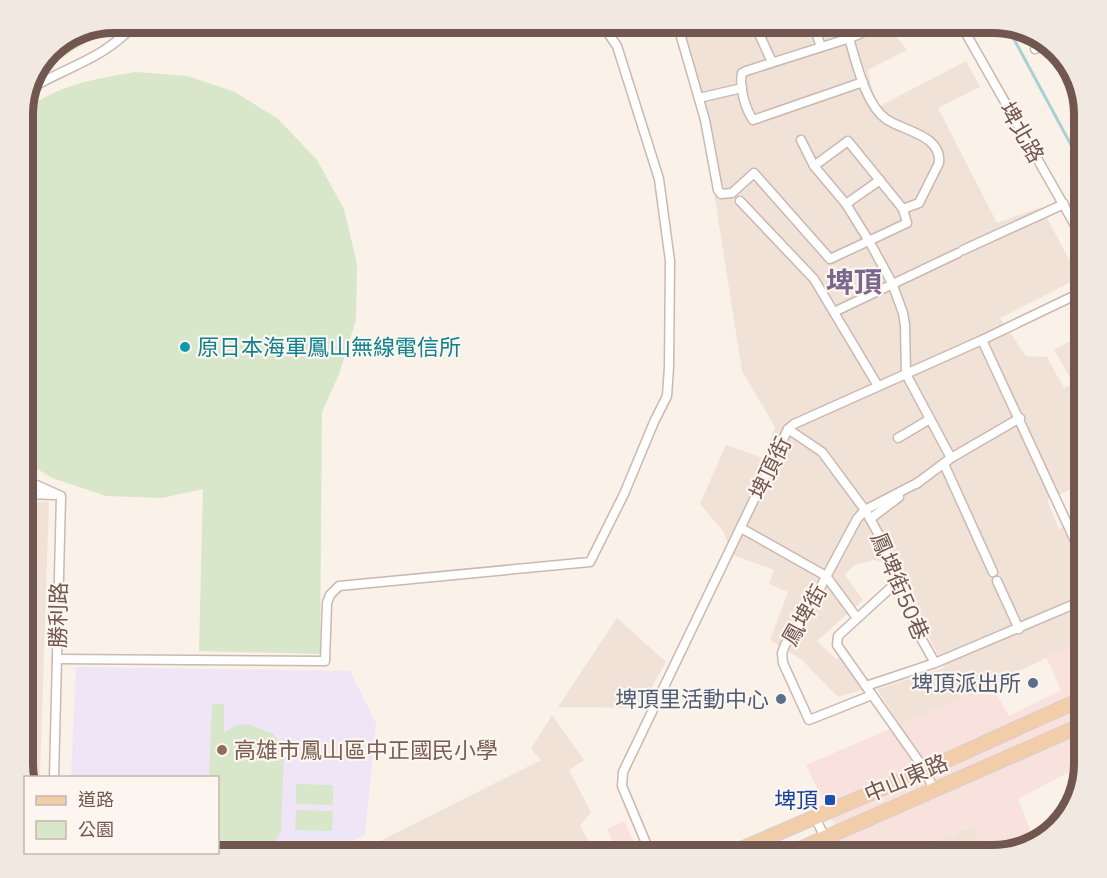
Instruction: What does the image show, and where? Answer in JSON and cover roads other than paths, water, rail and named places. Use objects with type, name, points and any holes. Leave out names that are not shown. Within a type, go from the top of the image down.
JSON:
[{"type":"main road","name":"中山東路","points":[[750,845],[1074,703]]},
{"type":"main road","name":"中山東路","points":[[809,845],[1074,728]]},
{"type":"street","points":[[39,84],[107,50],[126,33]]},
{"type":"street","points":[[57,659],[325,660],[327,603],[330,595],[339,586],[590,562],[624,494],[667,396],[669,367],[670,261],[659,179],[617,46],[608,33]]},
{"type":"street","points":[[680,33],[705,120],[718,190],[721,194],[732,194],[754,173],[830,259],[907,223],[903,209],[848,141],[814,166]]},
{"type":"street","points":[[759,33],[772,62]]},
{"type":"street","points":[[817,33],[821,47]]},
{"type":"street","points":[[848,33],[863,82],[873,104],[885,118],[927,138],[940,159],[919,203],[903,209]]},
{"type":"street","points":[[861,33],[742,73],[742,88],[749,114],[753,120],[863,82]]},
{"type":"street","name":"埤北路","points":[[966,33],[1074,222]]},
{"type":"street","points":[[699,98],[742,88]]},
{"type":"street","points":[[801,140],[814,166],[846,204],[892,283],[904,319],[906,374],[930,418],[993,572]]},
{"type":"street","points":[[846,204],[880,180]]},
{"type":"street","points":[[740,201],[814,279],[878,386]]},
{"type":"street","points":[[834,312],[1064,204]]},
{"type":"street","name":"埤頂街","points":[[647,845],[622,786],[623,772],[788,429],[794,424],[982,340],[1074,296]]},
{"type":"street","points":[[982,340],[1074,538]]},
{"type":"street","points":[[898,438],[930,418]]},
{"type":"street","name":"鳳埤街","points":[[870,519],[947,461],[1020,418]]},
{"type":"street","name":"鳳埤街50巷","points":[[788,429],[822,452],[865,510],[898,581],[921,639],[935,663]]},
{"type":"street","name":"鳳埤街","points":[[872,696],[809,720],[783,663],[782,654],[850,530],[865,510],[920,482]]},
{"type":"street","points":[[33,483],[61,496]]},
{"type":"street","points":[[33,495],[61,496]]},
{"type":"street","name":"勝利路","points":[[54,776],[61,496]]},
{"type":"street","points":[[741,528],[826,576],[857,618],[898,581]]},
{"type":"street","points":[[997,581],[1019,629]]},
{"type":"street","points":[[866,686],[935,663],[1074,604]]},
{"type":"street","name":"鳳埤街","points":[[857,618],[838,636],[837,645],[925,770],[934,790]]},
{"type":"street","points":[[815,817],[828,845]]},
{"type":"waterway","points":[[1012,36],[1074,150]]},
{"type":"place","name":"原日本海軍鳳山無線電信所","points":[[185,347]]},
{"type":"place","name":"埤頂派出所","points":[[1033,683]]},
{"type":"place","name":"埤頂里活動中心","points":[[781,699]]},
{"type":"place","name":"高雄市鳳山區中正國民小學","points":[[222,750]]},
{"type":"place","name":"埤頂","points":[[830,800]]},
{"type":"district","name":"埤頂","points":[[854,282]]}]
